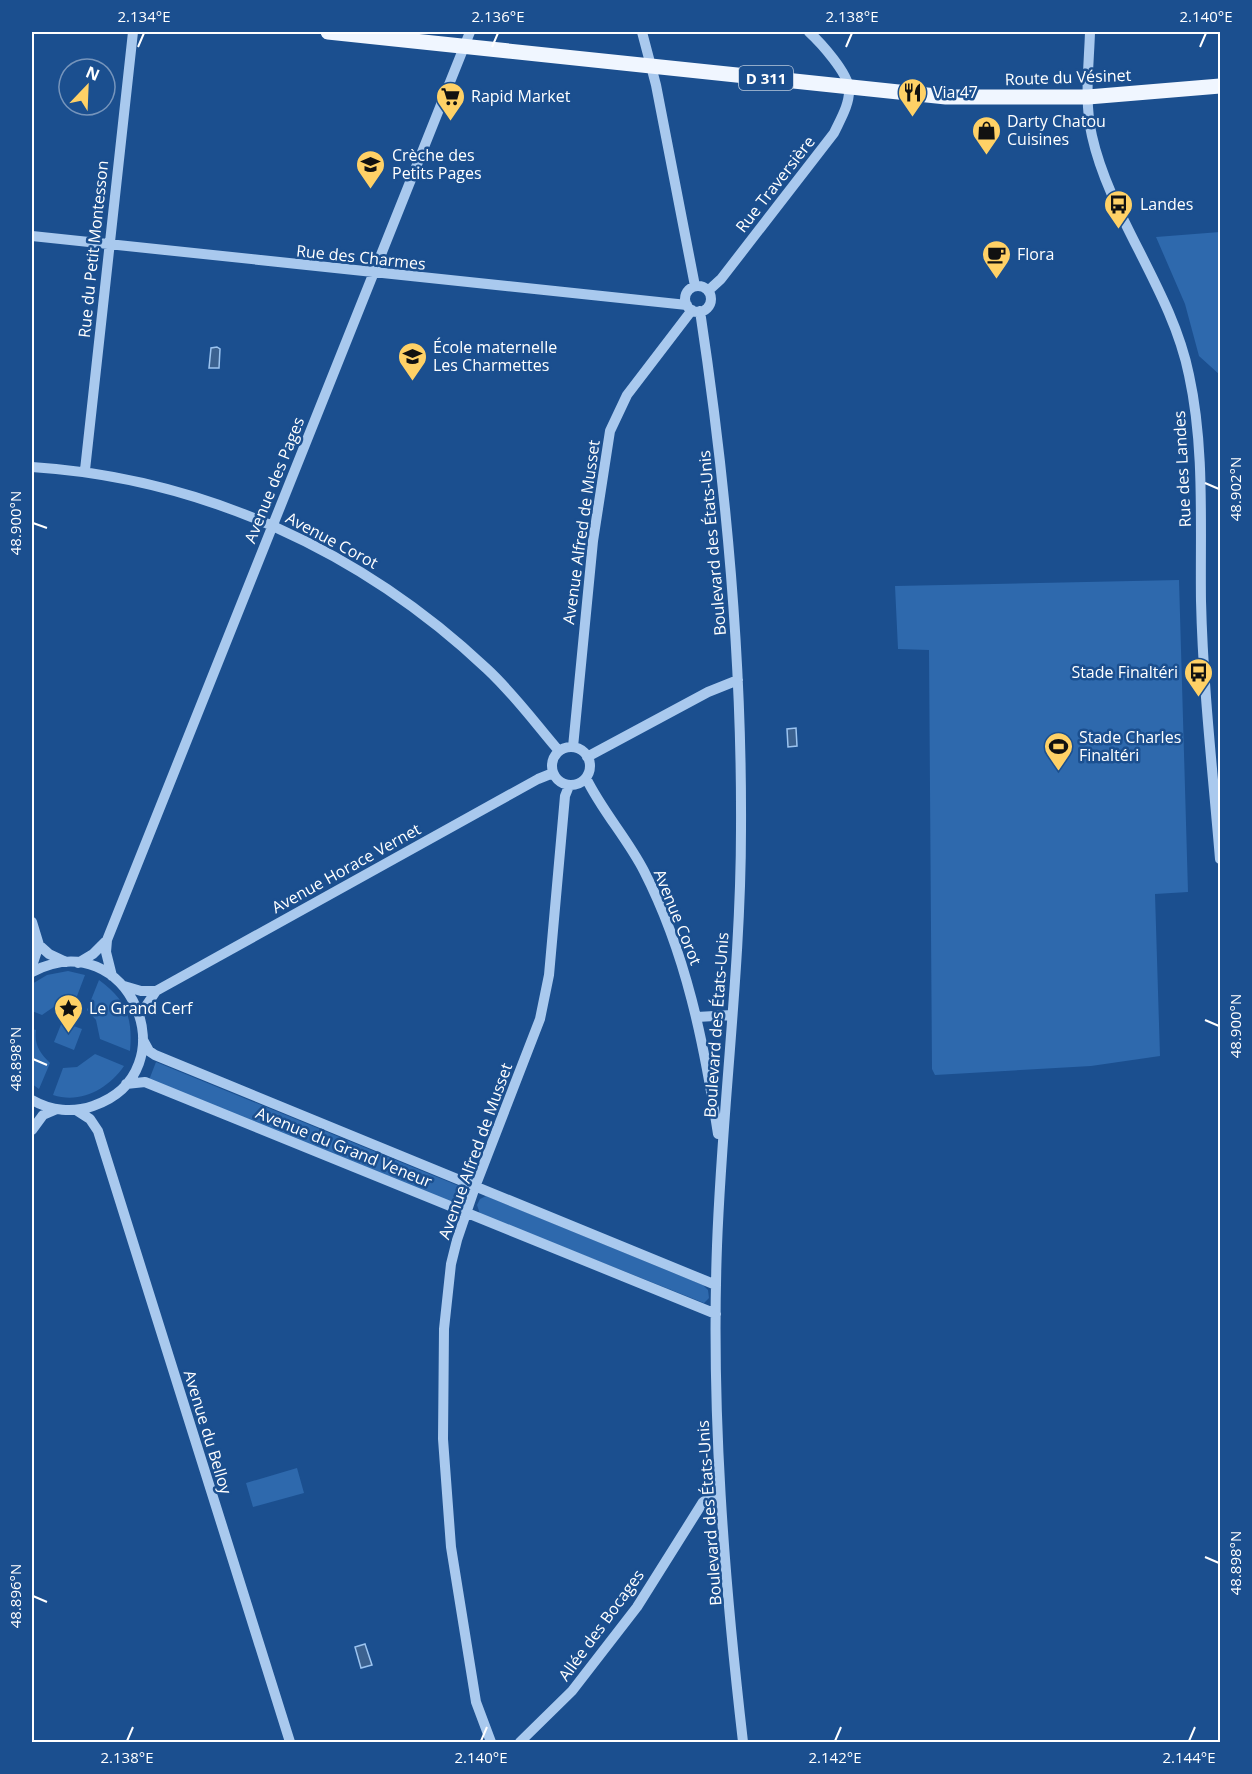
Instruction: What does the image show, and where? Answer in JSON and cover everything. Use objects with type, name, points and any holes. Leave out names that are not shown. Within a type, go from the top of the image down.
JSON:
[{"type":"main road","name":"D 311","points":[[328,32],[467,39],[651,66],[849,87]]},
{"type":"main road","name":"Route du Vésinet","points":[[849,87],[946,97],[1088,97],[1221,86]]},
{"type":"street","name":"Rue du Petit Montesson","points":[[85,470],[133,32]]},
{"type":"street","points":[[642,32],[651,66],[695,286]]},
{"type":"street","points":[[809,32],[832,58],[849,87]]},
{"type":"street","name":"Rue des Landes","points":[[1090,32],[1088,97],[1092,135],[1100,162],[1166,305],[1189,374],[1198,457],[1203,642],[1221,859]]},
{"type":"street","name":"Avenue des Pages","points":[[107,940],[467,39]]},
{"type":"street","name":"Rue Traversière","points":[[693,309],[711,303],[709,290],[721,279],[834,133],[846,106],[849,87]]},
{"type":"street","name":"Rue des Charmes","points":[[32,236],[693,309]]},
{"type":"street","points":[[695,286],[709,290]]},
{"type":"street","points":[[693,309],[686,295],[695,286]]},
{"type":"street","name":"Boulevard des États-Unis","points":[[693,309],[730,554],[738,680],[741,832],[732,1015],[721,1152],[716,1314],[720,1494],[743,1743]]},
{"type":"street","name":"Avenue Alfred de Musset","points":[[573,747],[592,552],[610,431],[627,395],[693,309]]},
{"type":"street","name":"Avenue Corot","points":[[32,467],[85,470],[180,492],[271,525],[344,560],[418,610],[488,670],[539,723],[559,751]]},
{"type":"street","points":[[587,756],[708,692],[738,680]]},
{"type":"street","points":[[573,747],[587,756],[590,768],[586,778],[569,786],[559,782],[553,774],[552,761],[559,751],[573,747]]},
{"type":"street","name":"Avenue Horace Vernet","points":[[156,991],[517,790],[553,774]]},
{"type":"street","name":"Avenue Corot","points":[[586,778],[622,833],[660,905],[697,1017],[721,1152]]},
{"type":"street","name":"Avenue Alfred de Musset","points":[[491,1743],[476,1702],[459,1606],[446,1496],[442,1389],[447,1294],[451,1264],[466,1212],[540,1018],[549,975],[565,796],[569,786]]},
{"type":"street","points":[[32,922],[39,945],[49,954],[66,962]]},
{"type":"street","points":[[78,963],[93,954],[107,940]]},
{"type":"street","points":[[107,940],[106,952],[111,975]]},
{"type":"street","points":[[32,966],[39,945]]},
{"type":"street","points":[[32,972],[48,965],[66,962],[96,967],[111,975],[124,986],[140,1015],[143,1040],[140,1059],[126,1084],[105,1101],[76,1110],[57,1109],[32,1100]]},
{"type":"street","points":[[124,986],[141,991],[156,991]]},
{"type":"street","points":[[140,1015],[156,991]]},
{"type":"street","points":[[697,1017],[732,1015]]},
{"type":"street","name":"Avenue du Grand Veneur","points":[[143,1040],[155,1056],[716,1286]]},
{"type":"street","name":"Avenue du Grand Veneur","points":[[126,1084],[144,1082],[716,1314]]},
{"type":"street","points":[[98,1131],[97,1117],[105,1101]]},
{"type":"street","points":[[32,1107],[34,1118],[32,1130]]},
{"type":"street","points":[[32,1130],[44,1115],[57,1109]]},
{"type":"street","points":[[76,1110],[90,1119],[98,1131]]},
{"type":"street","name":"Avenue du Belloy","points":[[98,1131],[290,1743]]},
{"type":"street","name":"Allée des Bocages","points":[[520,1743],[572,1691],[638,1606],[703,1502],[713,1494],[720,1494]]},
{"type":"shaded area","points":[[1220,232],[1220,375],[1199,356],[1185,304],[1156,237]]},
{"type":"shaded area","points":[[211,348],[220,349],[219,368],[209,368]]},
{"type":"shaded area","name":"Stade Charles Finaltéri","points":[[1179,580],[1188,892],[1155,894],[1160,1056],[1091,1066],[935,1075],[932,1069],[929,650],[898,649],[895,586]]},
{"type":"shaded area","points":[[796,728],[797,746],[788,747],[787,729]]},
{"type":"shaded area","points":[[68,971],[85,975],[74,1004],[55,1006],[42,1015],[32,1011],[32,984],[47,975]]},
{"type":"shaded area","points":[[99,980],[116,995],[126,1010],[130,1028],[130,1051],[100,1039],[96,1020],[87,1010]]},
{"type":"shaded area","points":[[62,1022],[82,1029],[74,1050],[54,1042]]},
{"type":"shaded area","points":[[32,1029],[36,1030],[38,1048],[50,1063],[39,1089],[32,1084]]},
{"type":"shaded area","points":[[95,1054],[124,1066],[102,1088],[84,1096],[74,1098],[53,1095],[63,1068],[77,1067]]},
{"type":"shaded area","points":[[156,1062],[459,1186],[462,1197],[453,1203],[149,1080]]},
{"type":"shaded area","points":[[486,1196],[703,1285],[708,1290],[709,1298],[704,1303],[480,1214],[477,1205],[480,1199]]},
{"type":"shaded area","points":[[297,1468],[304,1493],[253,1507],[246,1483]]},
{"type":"shaded area","points":[[365,1644],[372,1665],[361,1668],[355,1647]]},
{"type":"place","name":"Via 47","points":[[912,118]]},
{"type":"place","name":"Rapid Market","points":[[450,122]]},
{"type":"place","name":"Darty Chatou Cuisines","points":[[986,156]]},
{"type":"place","name":"Crèche des Petits Pages","points":[[371,190]]},
{"type":"place","name":"Landes","points":[[1119,230]]},
{"type":"place","name":"Flora","points":[[996,280]]},
{"type":"place","name":"École maternelle Les Charmettes","points":[[412,382]]},
{"type":"place","name":"Stade Finaltéri","points":[[1199,698]]},
{"type":"place","name":"Stade Charles Finaltéri","points":[[1058,772]]},
{"type":"place","name":"Le Grand Cerf","points":[[68,1034]]}]
